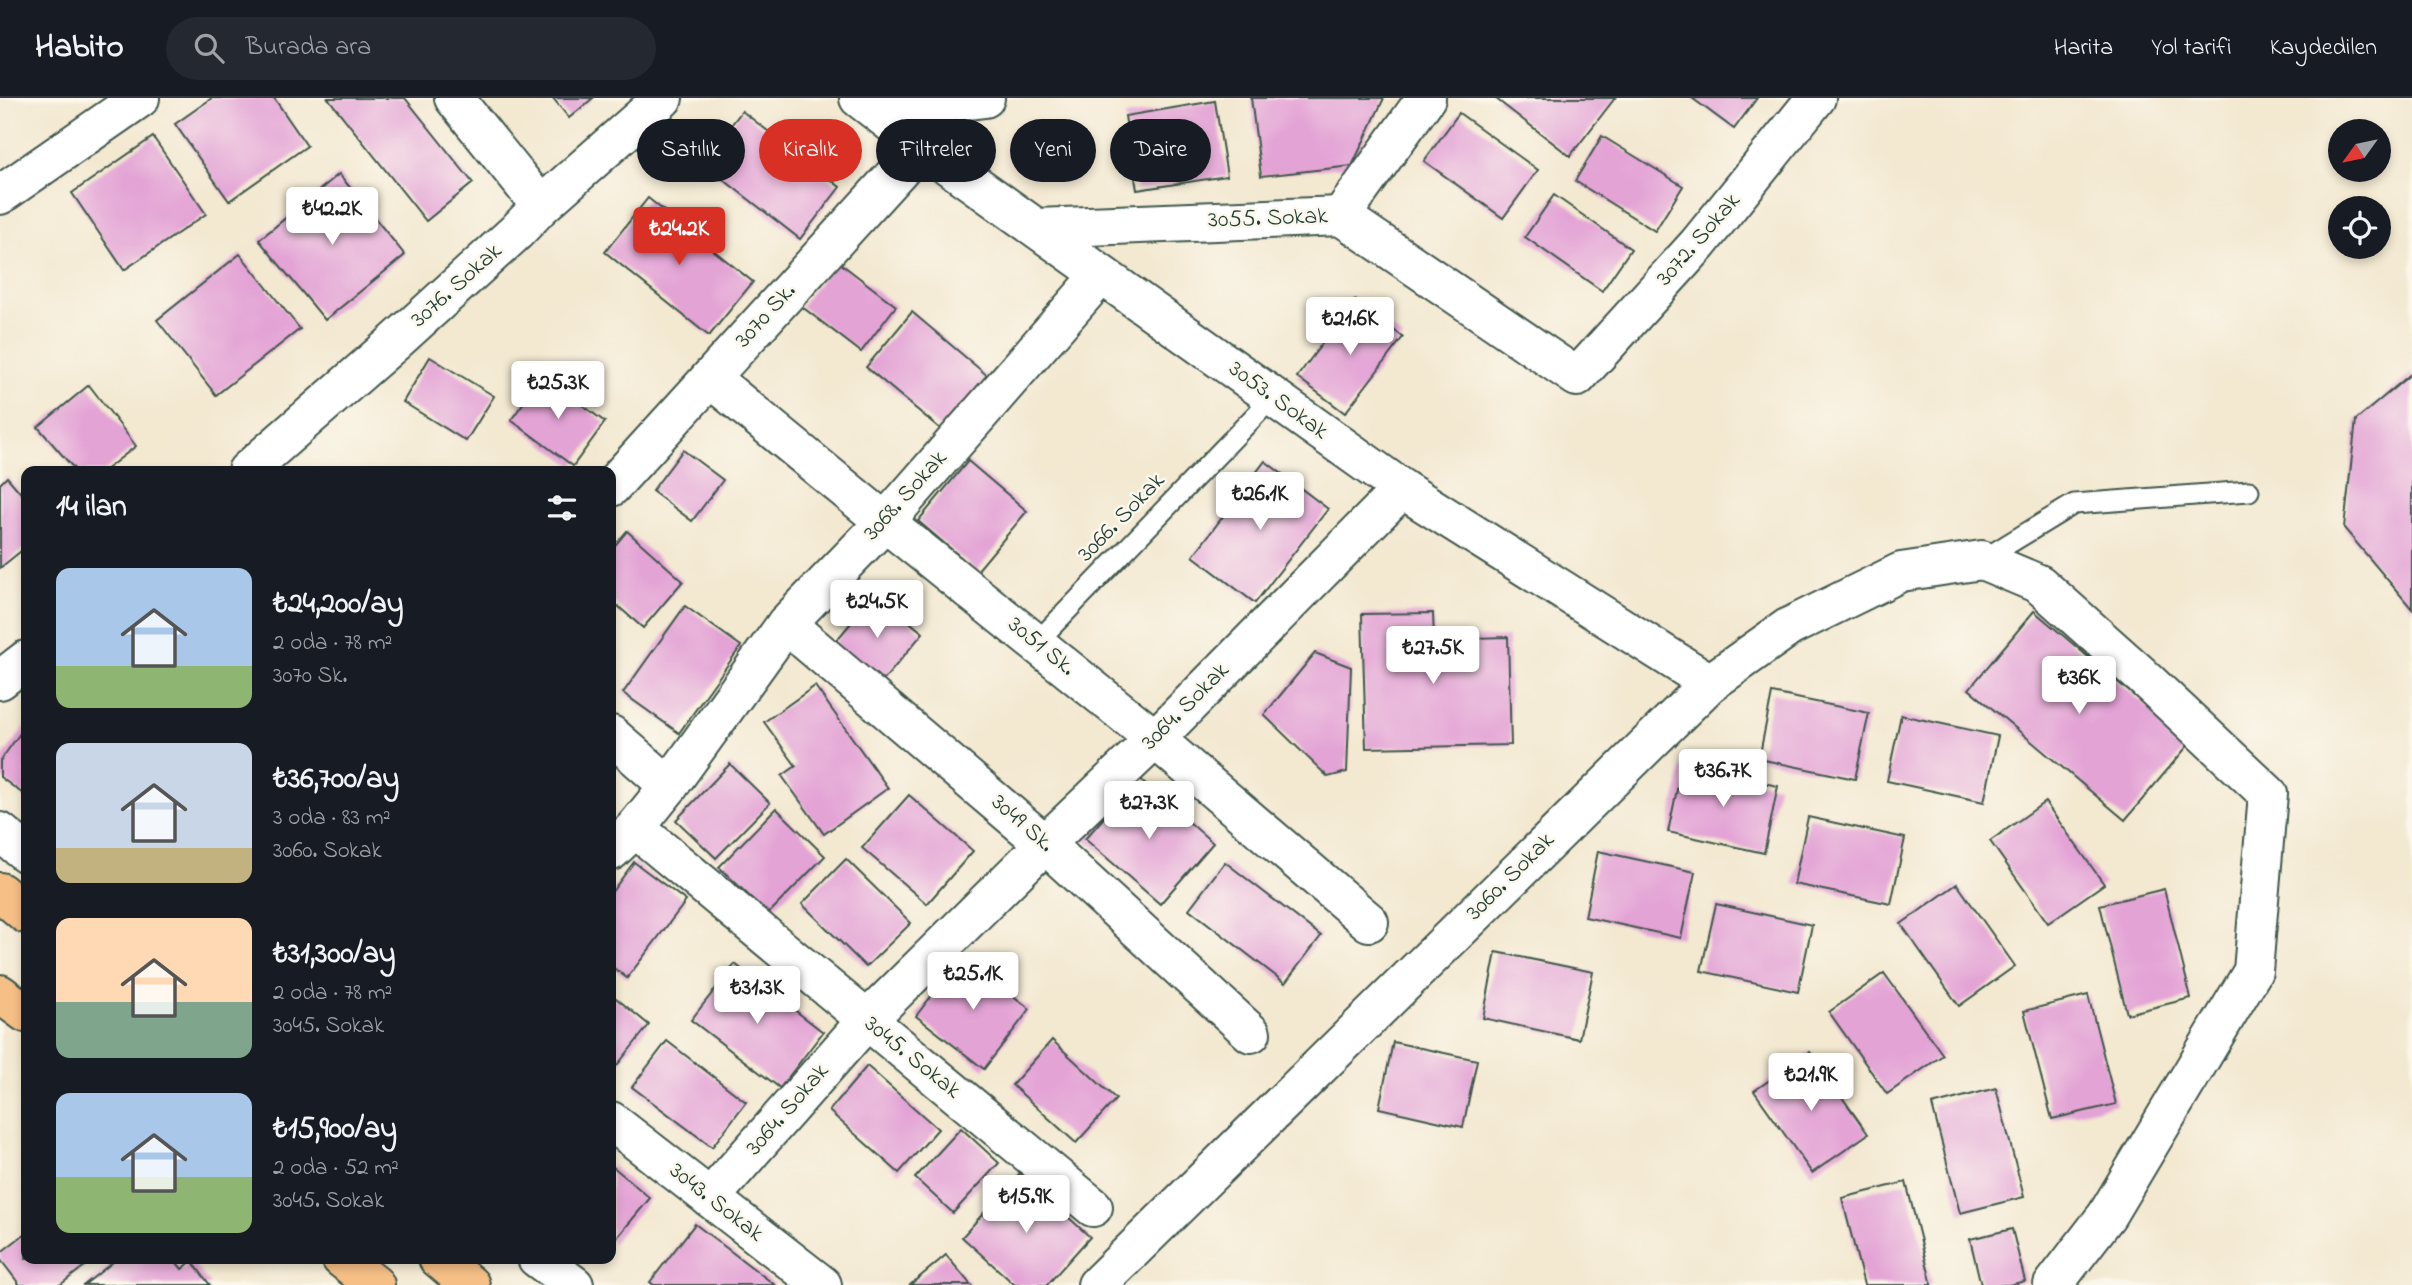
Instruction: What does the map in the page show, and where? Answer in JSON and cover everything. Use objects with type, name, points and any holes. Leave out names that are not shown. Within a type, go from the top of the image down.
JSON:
[{"type":"highway","points":[[0,892],[21,910]]},
{"type":"highway","points":[[0,994],[21,1009]]},
{"type":"highway","points":[[348,1264],[374,1285]]},
{"type":"highway","points":[[445,1264],[470,1285]]},
{"type":"street","points":[[0,195],[140,98]]},
{"type":"street","points":[[454,98],[541,206]]},
{"type":"street","name":"3076. Sokak","points":[[262,466],[541,206],[663,98]]},
{"type":"street","points":[[869,105],[985,98]]},
{"type":"street","points":[[1341,216],[1426,98]]},
{"type":"street","name":"3072. Sokak","points":[[1577,377],[1698,244],[1816,98]]},
{"type":"street","name":"3053. Sokak","points":[[869,105],[887,119]]},
{"type":"street","name":"3070 Sk.","points":[[616,481],[888,182]]},
{"type":"street","name":"3053. Sokak","points":[[972,182],[1402,489],[1710,682]]},
{"type":"street","name":"3055. Sokak","points":[[1037,228],[1341,216],[1577,377]]},
{"type":"street","name":"3068. Sokak","points":[[623,839],[668,786],[786,624],[885,522],[1101,275]]},
{"type":"street","name":"3051 Sk.","points":[[710,378],[1156,739],[1369,922]]},
{"type":"street","name":"3064. Sokak","points":[[710,1198],[866,1021],[1045,844],[1156,739],[1402,489]]},
{"type":"street","points":[[1982,560],[2039,584],[2268,793],[2253,971],[2107,1215],[2053,1285]]},
{"type":"street","name":"3060. Sokak","points":[[1097,1285],[1710,682],[1789,627],[1901,572],[1982,560]]},
{"type":"street","name":"3049 Sk.","points":[[786,624],[1045,844],[1251,1033]]},
{"type":"street","points":[[0,680],[21,664]]},
{"type":"street","points":[[616,739],[668,786]]},
{"type":"street","points":[[0,832],[21,849]]},
{"type":"street","name":"3045. Sokak","points":[[623,839],[866,1021],[1093,1207]]},
{"type":"street","name":"3043. Sokak","points":[[616,1125],[822,1285]]},
{"type":"street","points":[[545,1264],[574,1285]]},
{"type":"lane","name":"3066. Sokak","points":[[1036,643],[1273,397]]},
{"type":"lane","points":[[1982,560],[2074,504],[2249,491]]},
{"type":"building","points":[[212,98],[274,98],[307,146],[229,201],[175,124]]},
{"type":"building","points":[[328,98],[405,98],[473,183],[426,221]]},
{"type":"building","points":[[553,98],[593,98],[569,118]]},
{"type":"building","points":[[1251,98],[1384,98],[1352,166],[1261,176]]},
{"type":"building","points":[[1495,98],[1615,98],[1570,156]]},
{"type":"building","points":[[1692,98],[1757,98],[1734,129]]},
{"type":"building","points":[[1215,101],[1227,176],[1211,178],[1211,119],[1125,119],[1125,116]]},
{"type":"building","points":[[742,111],[759,124],[759,182],[834,182],[840,187],[800,239],[726,182],[745,182],[745,119],[736,119]]},
{"type":"building","points":[[1459,113],[1538,170],[1503,218],[1424,161]]},
{"type":"building","points":[[1602,136],[1683,186],[1655,231],[1575,181]]},
{"type":"building","points":[[153,137],[206,214],[124,270],[72,193]]},
{"type":"building","points":[[339,174],[405,255],[325,320],[259,240]]},
{"type":"building","points":[[1136,182],[1188,182],[1137,190]]},
{"type":"building","points":[[1554,195],[1631,249],[1602,291],[1525,237]]},
{"type":"building","points":[[648,198],[753,282],[709,336],[605,252]]},
{"type":"building","points":[[240,254],[300,329],[216,395],[157,320]]},
{"type":"building","points":[[836,260],[896,306],[861,352],[801,306]]},
{"type":"building","points":[[1355,300],[1403,337],[1345,413],[1297,377]]},
{"type":"building","points":[[912,312],[989,377],[943,431],[866,367]]},
{"type":"building","points":[[430,357],[494,396],[466,441],[403,402]]},
{"type":"building","points":[[2412,373],[2412,609],[2344,528],[2356,420]]},
{"type":"building","points":[[543,376],[605,422],[573,466],[511,420]]},
{"type":"building","points":[[89,385],[136,446],[110,466],[72,466],[38,427]]},
{"type":"building","points":[[683,450],[723,480],[692,521],[652,491]]},
{"type":"building","points":[[968,461],[1027,511],[977,571],[918,521]]},
{"type":"building","points":[[1265,461],[1328,509],[1255,603],[1193,556]]},
{"type":"building","points":[[7,477],[21,493],[21,551],[0,568],[0,484]]},
{"type":"building","points":[[627,531],[683,581],[643,628],[616,604],[616,544]]},
{"type":"building","points":[[875,594],[923,633],[878,687],[831,647]]},
{"type":"building","points":[[685,606],[741,646],[679,733],[623,693]]},
{"type":"building","points":[[2034,611],[2190,743],[2125,820],[1969,689]]},
{"type":"building","points":[[1433,613],[1434,639],[1508,637],[1511,745],[1366,748],[1362,614]]},
{"type":"building","points":[[1315,653],[1351,667],[1347,772],[1328,777],[1264,715]]},
{"type":"building","points":[[815,686],[888,788],[824,834],[782,776],[796,766],[764,722]]},
{"type":"building","points":[[1772,693],[1869,713],[1855,779],[1759,759]]},
{"type":"building","points":[[1901,715],[1998,736],[1984,802],[1887,781]]},
{"type":"building","points":[[21,732],[21,792],[0,777],[0,761]]},
{"type":"building","points":[[730,764],[770,803],[716,858],[676,820]]},
{"type":"building","points":[[1682,766],[1778,786],[1764,853],[1668,832]]},
{"type":"building","points":[[1139,778],[1213,843],[1160,904],[1085,839]]},
{"type":"building","points":[[909,795],[973,851],[927,904],[862,848]]},
{"type":"building","points":[[2045,802],[2104,884],[2048,923],[1990,841]]},
{"type":"building","points":[[776,808],[825,856],[768,914],[719,867]]},
{"type":"building","points":[[1808,817],[1905,838],[1891,904],[1794,884]]},
{"type":"building","points":[[1598,851],[1695,872],[1681,938],[1585,917]]},
{"type":"building","points":[[846,859],[911,923],[866,967],[802,904]]},
{"type":"building","points":[[634,862],[686,901],[627,978],[616,970],[616,886]]},
{"type":"building","points":[[1225,862],[1321,936],[1285,983],[1189,909]]},
{"type":"building","points":[[1957,884],[2015,966],[1959,1006],[1901,924]]},
{"type":"building","points":[[2164,889],[2191,998],[2127,1014],[2100,905]]},
{"type":"building","points":[[1716,904],[1812,925],[1798,992],[1701,971]]},
{"type":"building","points":[[1496,952],[1593,972],[1579,1039],[1483,1018]]},
{"type":"building","points":[[962,956],[1030,1009],[984,1069],[916,1016]]},
{"type":"building","points":[[735,964],[823,1032],[780,1088],[691,1020]]},
{"type":"building","points":[[1884,973],[1943,1055],[1887,1094],[1829,1012]]},
{"type":"building","points":[[2088,995],[2116,1104],[2052,1119],[2024,1011]]},
{"type":"building","points":[[616,998],[649,1025],[616,1067]]},
{"type":"building","points":[[1052,1040],[1116,1099],[1076,1143],[1012,1085]]},
{"type":"building","points":[[667,1041],[746,1102],[712,1147],[632,1087]]},
{"type":"building","points":[[1393,1042],[1477,1060],[1463,1127],[1379,1108]]},
{"type":"building","points":[[1810,1052],[1868,1134],[1812,1173],[1754,1091]]},
{"type":"building","points":[[867,1066],[938,1129],[899,1173],[829,1111]]},
{"type":"building","points":[[1996,1088],[2024,1197],[1960,1213],[1932,1105]]},
{"type":"building","points":[[961,1128],[999,1163],[953,1213],[915,1178]]},
{"type":"building","points":[[616,1169],[650,1198],[616,1239]]},
{"type":"building","points":[[1020,1173],[1090,1237],[1047,1285],[1015,1285],[962,1237]]},
{"type":"building","points":[[1906,1182],[1932,1285],[1864,1285],[1842,1198]]},
{"type":"building","points":[[695,1224],[775,1285],[654,1285],[650,1282]]},
{"type":"building","points":[[2012,1229],[2025,1281],[2009,1285],[1981,1285],[1970,1239]]},
{"type":"building","points":[[21,1237],[21,1264],[87,1264],[60,1285],[20,1285],[0,1259],[0,1253]]},
{"type":"building","points":[[946,1255],[971,1285],[910,1285]]},
{"type":"building","points":[[110,1264],[178,1264],[182,1269],[188,1264],[194,1264],[210,1285],[84,1285]]}]
